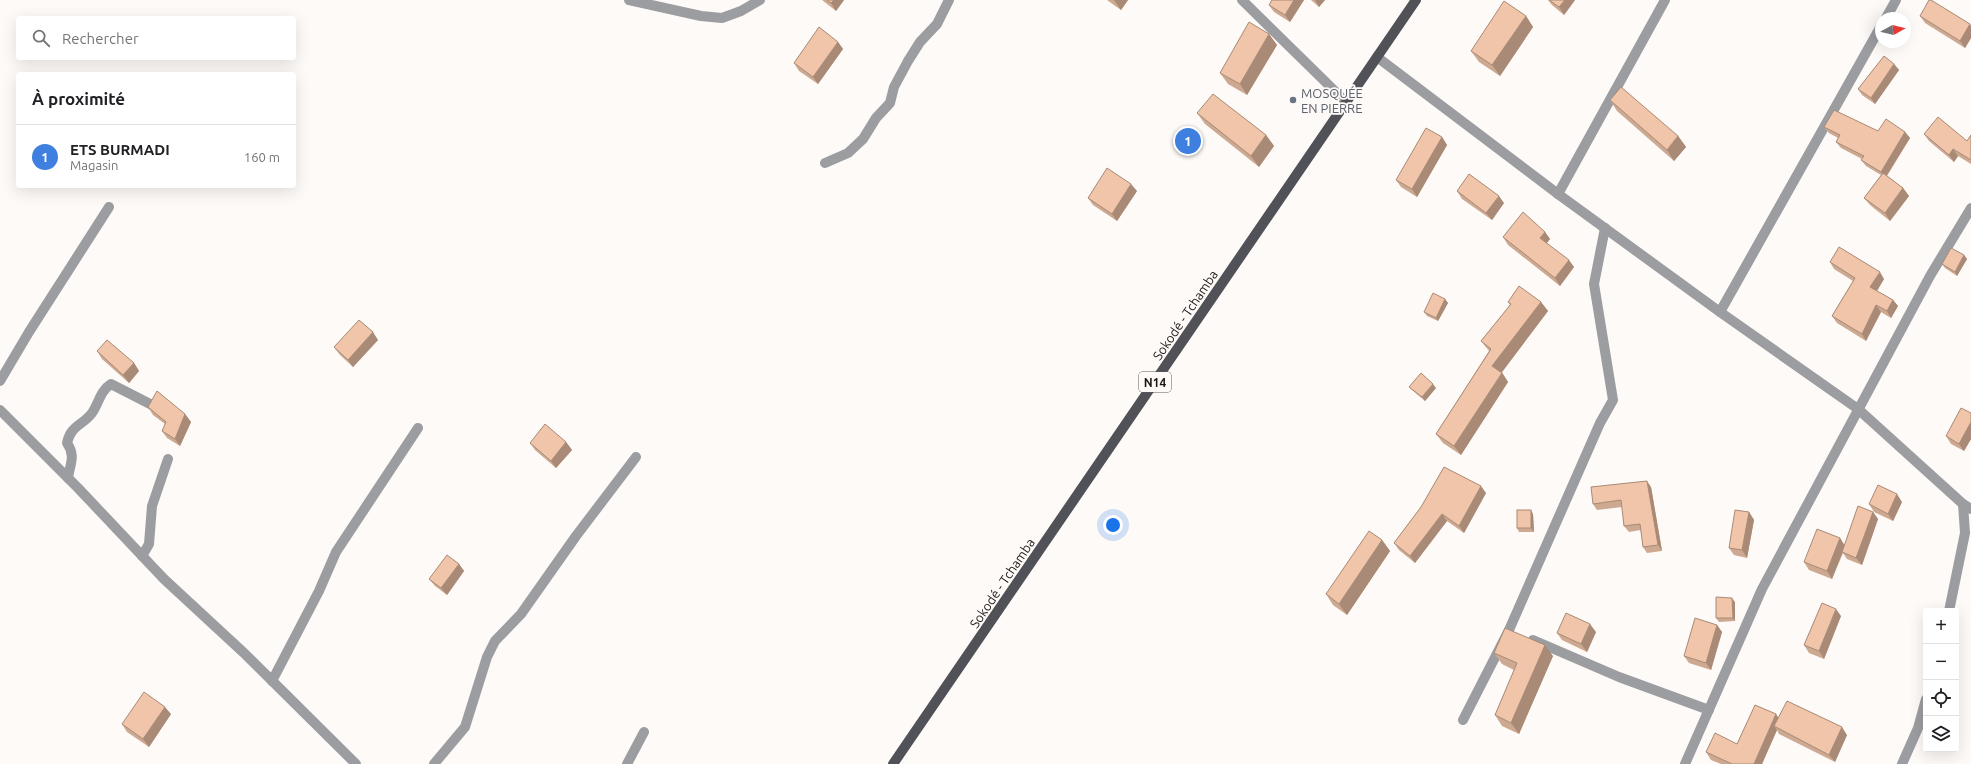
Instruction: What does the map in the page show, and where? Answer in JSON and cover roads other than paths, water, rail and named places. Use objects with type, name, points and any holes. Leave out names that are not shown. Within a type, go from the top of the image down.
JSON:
[{"type":"main road","name":"Sokodé - Tchamba","points":[[894,764],[1416,0]]},
{"type":"street","points":[[629,0],[701,16],[722,18],[741,12],[760,0]]},
{"type":"street","points":[[825,163],[848,153],[863,139],[876,118],[890,103],[894,87],[908,61],[920,42],[937,24],[949,0]]},
{"type":"street","points":[[1242,0],[1346,102]]},
{"type":"street","points":[[1558,194],[1665,0]]},
{"type":"street","points":[[1889,12],[1896,0]]},
{"type":"street","points":[[1720,312],[1875,37]]},
{"type":"street","points":[[1377,57],[1558,194],[1720,312],[1858,409],[1968,505],[1965,533],[1950,608]]},
{"type":"street","points":[[0,381],[29,332],[109,207]]},
{"type":"street","points":[[1685,764],[1762,589],[1930,276],[1971,208]]},
{"type":"street","points":[[1463,720],[1517,633],[1597,431],[1612,400],[1594,284],[1605,228]]},
{"type":"street","points":[[68,478],[73,460],[72,451],[67,443],[69,437],[74,428],[85,422],[94,411],[101,394],[108,386],[111,384],[116,386],[152,405]]},
{"type":"street","points":[[0,410],[68,478],[164,580],[272,681],[356,764]]},
{"type":"street","points":[[272,681],[319,591],[336,552],[418,428]]},
{"type":"street","points":[[434,764],[465,727],[487,657],[495,641],[520,614],[636,456]]},
{"type":"street","points":[[142,556],[149,544],[152,506],[168,459]]},
{"type":"street","points":[[1517,633],[1619,677],[1709,710]]},
{"type":"street","points":[[1902,764],[1918,728],[1923,710]]},
{"type":"street","points":[[627,764],[644,732]]},
{"type":"place","name":"MOSQUÉE EN PIERRE","points":[[1293,100]]},
{"type":"place","name":"ETS BURMADI","points":[[1188,141]]}]
